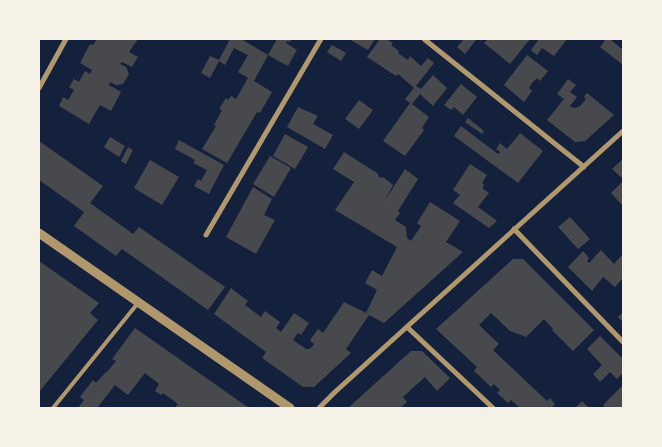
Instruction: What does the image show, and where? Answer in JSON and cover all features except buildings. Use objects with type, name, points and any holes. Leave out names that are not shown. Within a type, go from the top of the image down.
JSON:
[{"type":"street","points":[[39,88],[66,39]]},
{"type":"street","points":[[206,234],[322,39]]},
{"type":"street","points":[[424,39],[584,167]]},
{"type":"street","points":[[319,408],[623,131]]},
{"type":"street","points":[[514,230],[623,342]]},
{"type":"street","points":[[39,233],[290,408]]},
{"type":"street","points":[[407,327],[493,408]]},
{"type":"lane","points":[[53,408],[139,302]]}]
